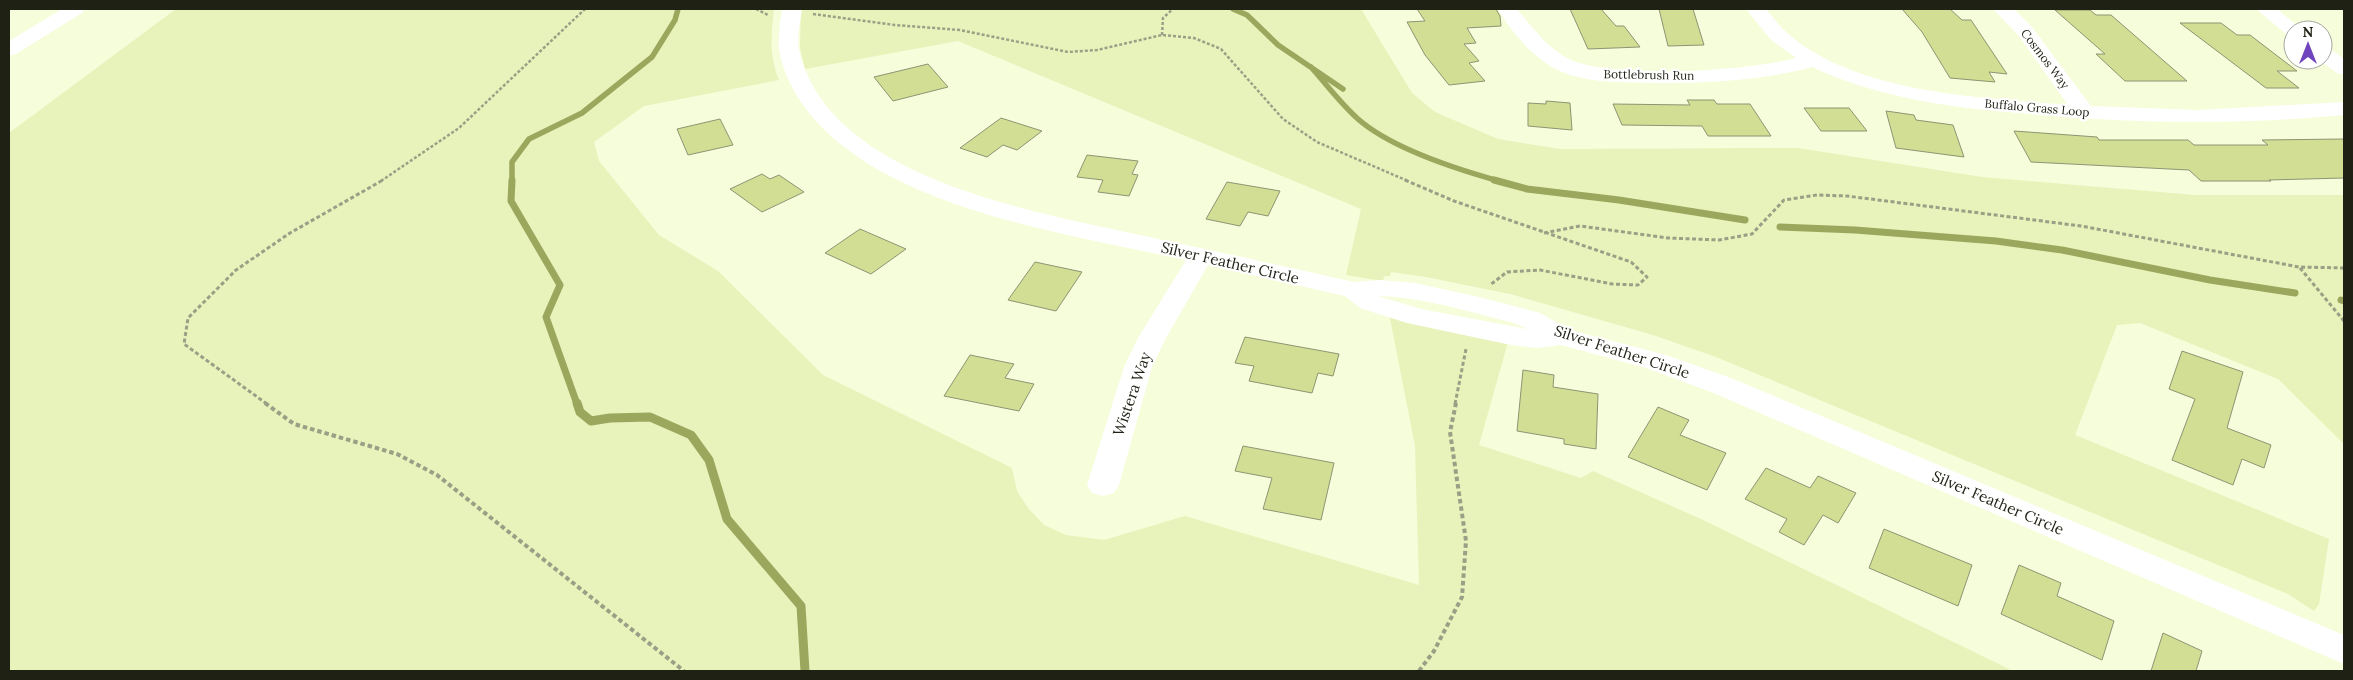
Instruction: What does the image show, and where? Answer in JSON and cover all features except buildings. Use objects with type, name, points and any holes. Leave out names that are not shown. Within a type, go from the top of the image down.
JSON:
[{"type":"street","points":[[9,50],[76,9]]},
{"type":"street","name":"Bottlebrush Run","points":[[1508,9],[1553,67],[1610,76],[1727,76],[1757,74],[1814,60]]},
{"type":"street","name":"Buffalo Grass Loop","points":[[1756,9],[1764,22],[1776,34],[1814,60],[1869,82],[1934,98],[2085,112],[2196,117],[2344,109]]},
{"type":"street","name":"Cosmos Way","points":[[2003,9],[2025,31],[2085,112]]},
{"type":"street","points":[[2265,9],[2283,22]]},
{"type":"street","name":"Silver Feather Circle","points":[[791,10],[789,53],[795,74],[809,100],[831,125],[861,149],[893,169],[931,187],[1006,212],[1354,290],[1369,302],[1417,317],[1511,336],[1538,339],[1561,336],[1656,362],[1721,385],[2344,650]]},
{"type":"street","points":[[2333,61],[2344,69]]},
{"type":"street","name":"Wistera Way","points":[[1103,484],[1138,366],[1152,338],[1201,256]]},
{"type":"path","points":[[585,9],[458,128],[370,189],[290,233],[236,270],[188,318],[184,344],[294,424],[397,454],[437,475],[684,671]]},
{"type":"path","points":[[756,9],[768,15],[791,10],[895,25],[960,30],[1068,52],[1097,50],[1162,35],[1194,38],[1221,49],[1283,119],[1317,142],[1454,201],[1544,234],[1631,262],[1647,277],[1638,285],[1612,284],[1540,270],[1507,272],[1488,286]]},
{"type":"path","points":[[1162,35],[1163,18],[1173,9]]},
{"type":"path","points":[[1544,234],[1580,226],[1668,238],[1719,240],[1752,234],[1784,200],[1817,195],[1847,196],[2081,226],[2201,247],[2299,267],[2344,268]]},
{"type":"path","points":[[2299,267],[2344,321]]},
{"type":"path","points":[[1419,671],[1434,651],[1462,597],[1466,541],[1450,432],[1468,341]]},
{"type":"green space","points":[[176,9],[774,9],[772,54],[779,80],[644,106],[594,142],[599,161],[659,235],[718,271],[823,375],[1012,468],[1017,491],[1028,508],[1044,525],[1066,535],[1104,540],[1185,516],[1419,585],[1415,446],[1389,313],[1508,342],[1479,445],[1581,478],[1593,471],[1703,520],[2013,671],[9,671],[9,133]]},
{"type":"green space","points":[[801,9],[1361,9],[1412,93],[1435,112],[1498,139],[1560,149],[1798,148],[1982,177],[2196,195],[2344,195],[2344,444],[2278,379],[2140,323],[2117,325],[2075,435],[2329,539],[2319,604],[2314,611],[2288,594],[1716,357],[1653,335],[1510,294],[1426,277],[1391,272],[1390,276],[1384,276],[1383,281],[1346,275],[1361,209],[958,41],[805,69],[800,48]]},
{"type":"waterway","points":[[512,180],[512,162],[529,139],[582,113],[652,57],[675,20],[678,9]]},
{"type":"waterway","points":[[1233,9],[1247,15],[1278,45],[1312,68]]},
{"type":"waterway","points":[[1312,68],[1343,89]]},
{"type":"waterway","points":[[1312,68],[1358,119],[1388,139],[1425,156],[1499,181]]},
{"type":"waterway","points":[[512,180],[511,201],[560,285],[546,317],[577,404]]},
{"type":"waterway","points":[[1494,180],[1527,189],[1619,200],[1745,220]]},
{"type":"waterway","points":[[1780,227],[1855,230],[1996,241],[2062,250],[2210,280],[2295,293]]},
{"type":"waterway","points":[[577,403],[580,412],[591,421],[610,418],[650,417],[691,435],[709,460],[727,519],[801,606],[805,671]]}]
